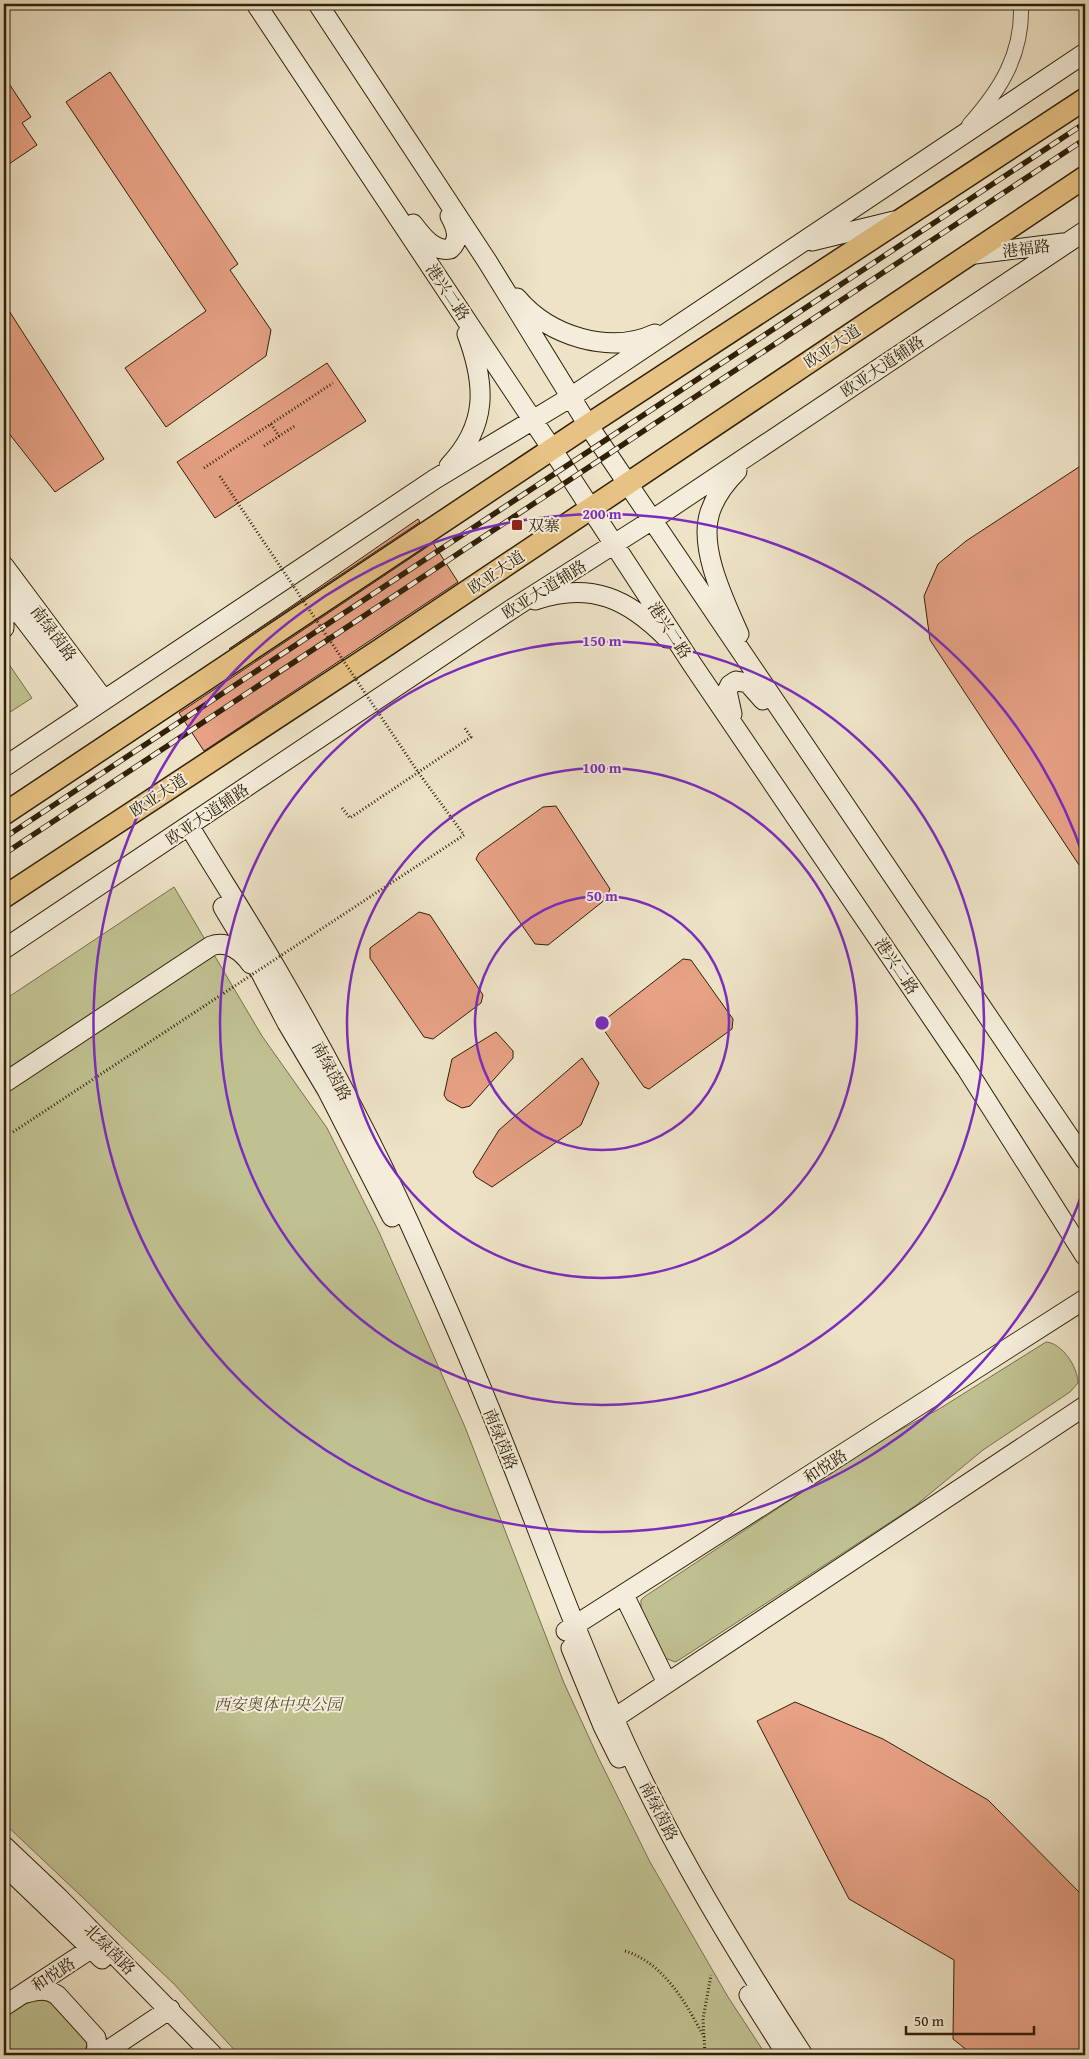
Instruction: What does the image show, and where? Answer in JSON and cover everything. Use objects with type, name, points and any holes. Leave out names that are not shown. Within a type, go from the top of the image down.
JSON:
[{"type":"main road","points":[[4,814],[588,425],[1085,99]]},
{"type":"main road","name":"欧亚大道","points":[[4,897],[629,483],[1085,177]]},
{"type":"street","name":"港兴二路","points":[[256,4],[615,544],[692,664],[966,1068],[1085,1256]]},
{"type":"street","points":[[318,4],[487,261],[588,425],[1085,1160]]},
{"type":"street","points":[[957,139],[1001,84],[1014,56],[1020,35],[1021,4]]},
{"type":"street","points":[[4,767],[436,479],[571,397],[1085,53]]},
{"type":"street","points":[[362,164],[425,239],[438,248],[450,249],[457,241],[457,233],[453,221],[414,150]]},
{"type":"street","points":[[799,244],[903,219]]},
{"type":"street","name":"欧亚大道辅路","points":[[4,949],[184,830],[515,606],[615,544],[1076,243],[1085,231]]},
{"type":"street","name":"港福路","points":[[967,255],[1076,243]]},
{"type":"street","points":[[487,261],[524,308],[548,324],[572,335],[596,342],[620,343],[647,338],[688,319]]},
{"type":"street","points":[[436,479],[461,453],[473,432],[479,412],[481,390],[478,368],[471,345],[462,321],[445,288]]},
{"type":"street","points":[[758,676],[714,570],[707,539],[709,514],[718,494],[735,472],[765,445]]},
{"type":"street","name":"南绿茵路","points":[[4,566],[98,704]]},
{"type":"street","points":[[515,606],[547,596],[571,592],[605,596],[636,610],[653,624],[692,664]]},
{"type":"street","name":"南绿茵路","points":[[4,593],[98,704]]},
{"type":"street","points":[[4,616],[4,628]]},
{"type":"street","points":[[741,735],[729,707],[727,691],[730,685],[736,681],[748,683],[807,749]]},
{"type":"street","name":"南绿茵路","points":[[184,830],[287,1023],[327,1090],[402,1237],[460,1369],[609,1722],[679,1876],[730,1965],[787,2055]]},
{"type":"street","name":"南绿茵路","points":[[184,830],[276,968],[369,1141],[417,1239],[498,1428],[570,1629]]},
{"type":"street","points":[[4,1083],[211,946],[219,943],[236,949],[248,960],[271,992]]},
{"type":"street","name":"和悦路","points":[[570,1629],[1085,1299]]},
{"type":"street","points":[[609,1722],[1085,1406]]},
{"type":"street","points":[[624,1595],[667,1683]]},
{"type":"street","name":"南绿茵路","points":[[609,1722],[649,1791],[690,1871],[739,1955],[803,2055]]},
{"type":"street","name":"北绿茵路","points":[[4,1846],[97,1945],[165,2013],[214,2055]]},
{"type":"street","name":"北绿茵路","points":[[4,1865],[97,1945]]},
{"type":"street","name":"和悦路","points":[[12,2001],[97,1945]]},
{"type":"street","points":[[12,2001],[43,1989],[50,1990],[96,2038],[98,2047],[95,2055]]},
{"type":"street","points":[[102,2055],[165,2013]]},
{"type":"street","name":"北绿茵路","points":[[165,2013],[196,2055]]},
{"type":"path","points":[[204,468],[333,383]]},
{"type":"path","points":[[271,424],[279,436]]},
{"type":"path","points":[[264,446],[296,424]]},
{"type":"path","points":[[12,1132],[464,835],[418,772],[219,475]]},
{"type":"path","points":[[342,808],[350,818],[471,737],[464,727]]},
{"type":"path","points":[[625,1952],[647,1962],[664,1976],[681,1998],[704,2037]]},
{"type":"path","points":[[705,2055],[703,2019],[711,1975]]},
{"type":"green space","points":[[4,657],[32,698],[4,716]]},
{"type":"green space","name":"西安奥体中央公园","points":[[174,887],[262,1036],[327,1128],[379,1232],[465,1427],[564,1683],[598,1757],[650,1862],[728,1997],[766,2055],[239,2055],[174,1984],[4,1823],[4,1000]]},
{"type":"green space","points":[[1046,1342],[1052,1343],[1063,1351],[1072,1363],[1078,1383],[1070,1392],[983,1450],[915,1506],[679,1660],[675,1662],[665,1658],[641,1608],[641,1600],[644,1597],[881,1440],[939,1409]]},
{"type":"green space","points":[[35,1998],[49,2001],[85,2039],[87,2044],[84,2055],[4,2055],[4,2018]]},
{"type":"building","points":[[110,72],[238,264],[230,270],[271,330],[266,356],[166,427],[125,368],[206,311],[66,102]]},
{"type":"building","points":[[4,76],[31,117],[22,123],[37,145],[9,164],[4,156]]},
{"type":"building","points":[[4,303],[104,459],[55,492],[4,427]]},
{"type":"building","points":[[327,363],[366,421],[215,518],[177,462]]},
{"type":"building","points":[[1085,463],[1085,874],[930,640],[924,596],[938,564],[966,541]]},
{"type":"building","points":[[418,519],[420,522],[229,649],[302,599]]},
{"type":"building","points":[[433,543],[458,582],[204,751],[179,713]]},
{"type":"building","points":[[556,806],[610,889],[606,899],[548,945],[535,944],[476,859],[479,853],[543,807]]},
{"type":"building","points":[[419,912],[430,915],[483,995],[481,1003],[433,1039],[424,1037],[370,958],[370,948]]},
{"type":"building","points":[[683,959],[691,960],[733,1019],[732,1029],[649,1089],[644,1087],[601,1026],[603,1021]]},
{"type":"building","points":[[496,1032],[513,1051],[513,1058],[470,1106],[462,1108],[447,1100],[444,1095],[452,1059]]},
{"type":"building","points":[[582,1058],[599,1083],[581,1125],[492,1187],[476,1177],[473,1172],[499,1130]]},
{"type":"building","points":[[795,1702],[883,1739],[988,1800],[1079,1892],[1085,1893],[1085,2055],[973,2055],[953,2039],[954,1960],[849,1899],[757,1721]]},
{"type":"railway","points":[[4,838],[1085,123]]},
{"type":"railway","points":[[4,854],[1085,139]]},
{"type":"place","name":"双寨","points":[[517,525]]}]
